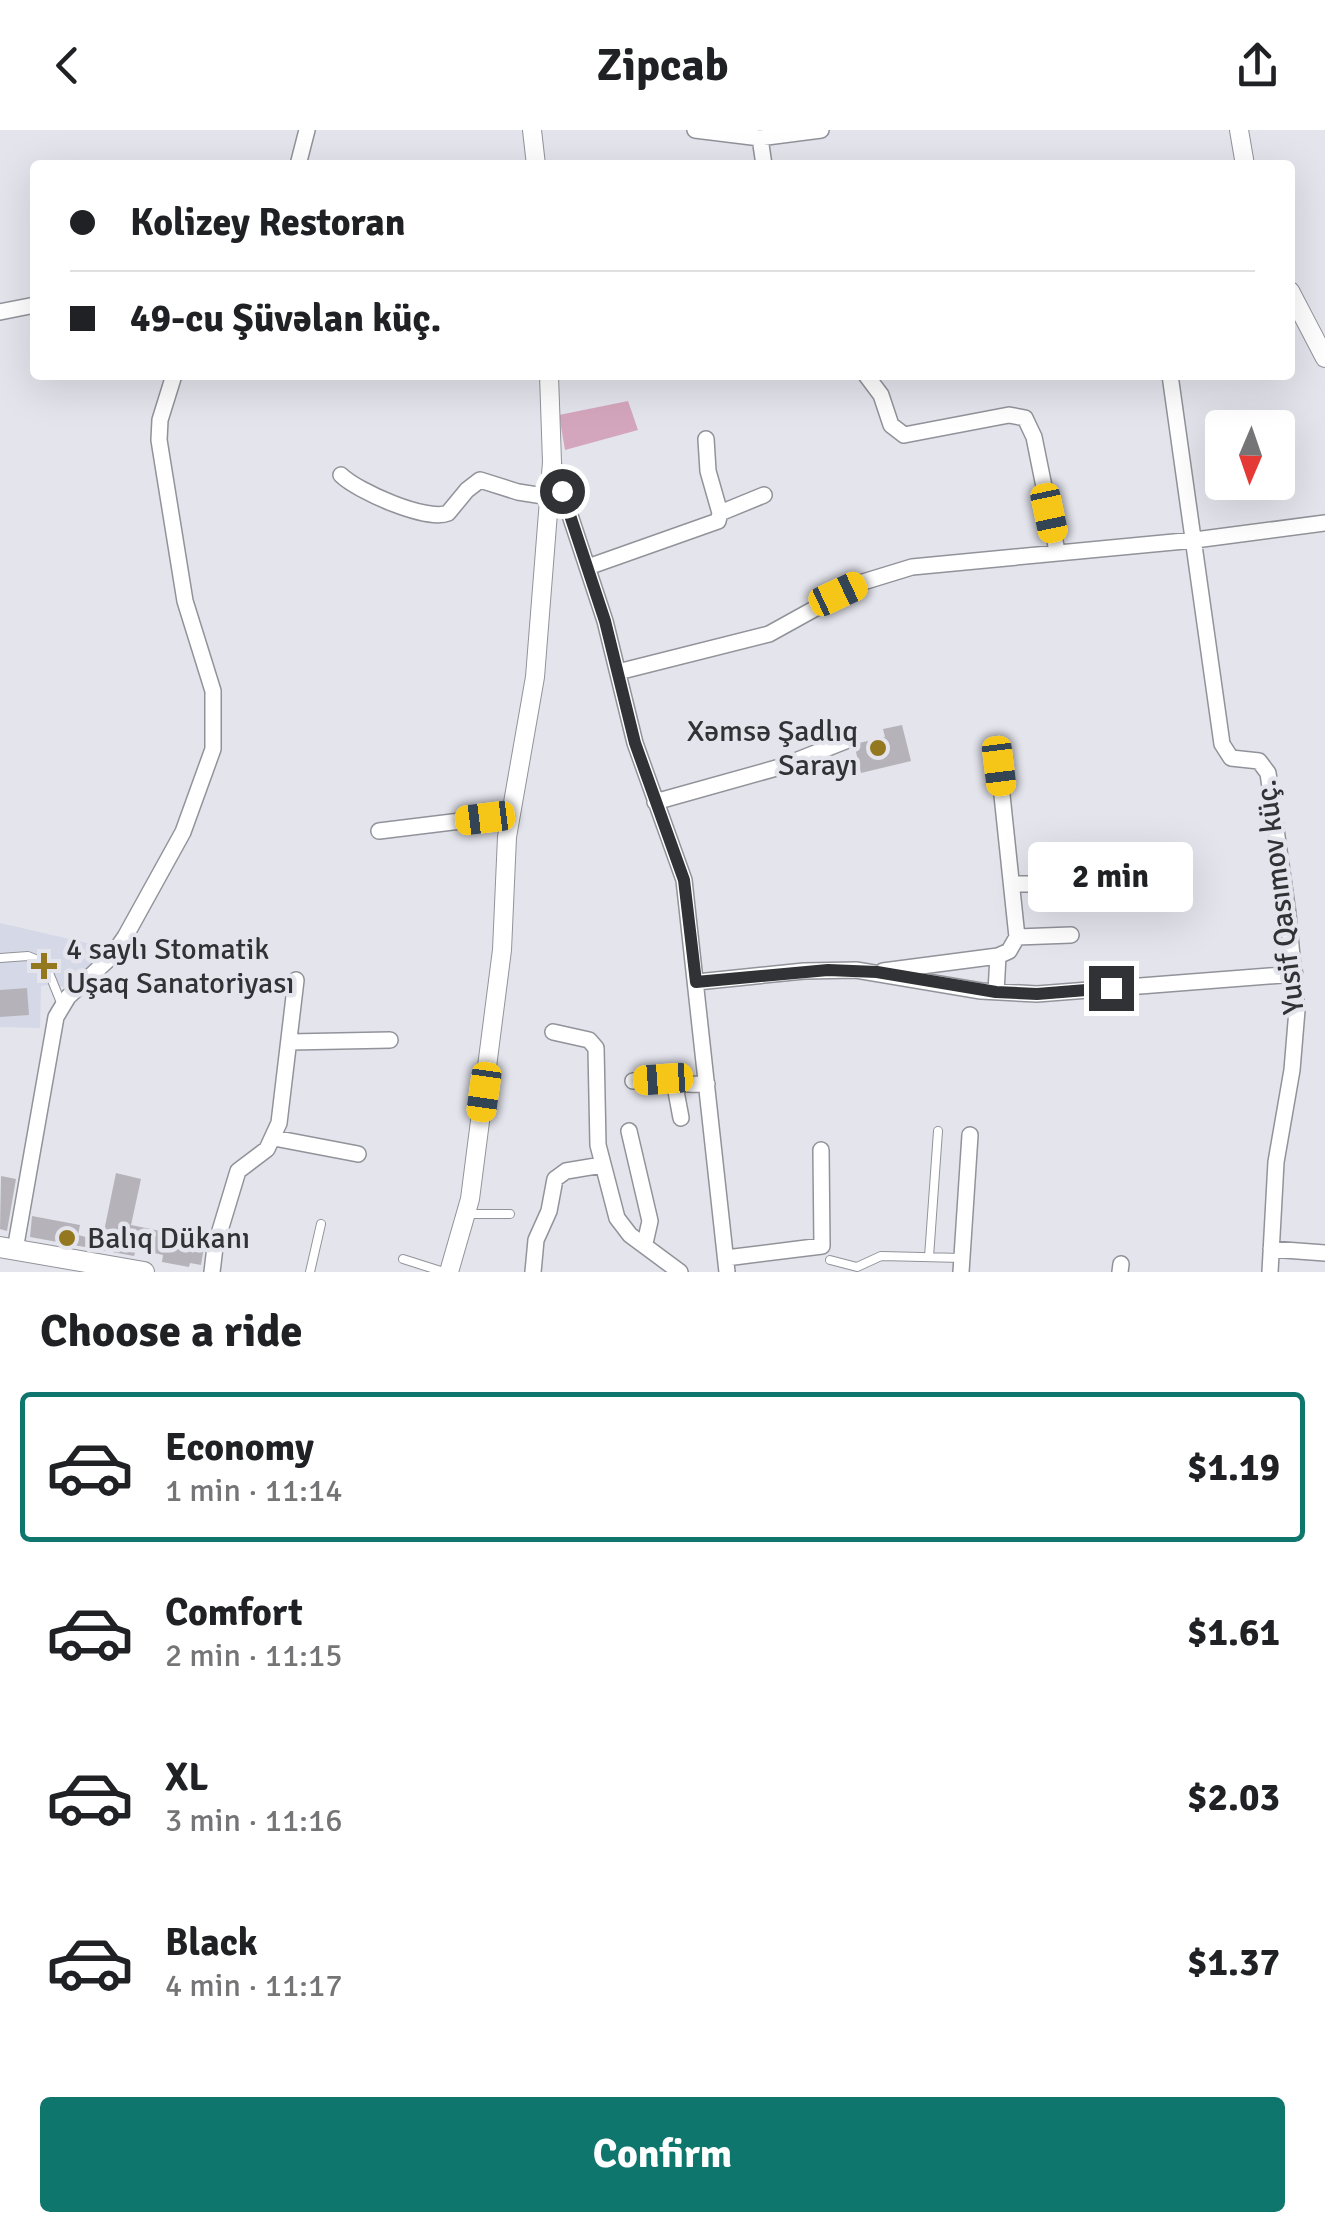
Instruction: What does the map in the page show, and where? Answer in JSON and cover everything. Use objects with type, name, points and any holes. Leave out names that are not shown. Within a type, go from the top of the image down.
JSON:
[{"type":"main road","points":[[8,1248],[60,1265],[144,1272]]},
{"type":"street","points":[[299,160],[307,130]]},
{"type":"street","points":[[532,130],[535,160]]},
{"type":"street","points":[[695,130],[760,138],[821,130]]},
{"type":"street","points":[[1239,130],[1244,160]]},
{"type":"street","points":[[760,138],[763,160]]},
{"type":"street","points":[[1295,301],[1325,358]]},
{"type":"street","points":[[0,312],[30,306]]},
{"type":"street","points":[[8,1248],[54,1026],[62,1005],[126,938],[178,842],[213,749],[212,691],[185,602],[160,456],[160,420],[172,380]]},
{"type":"street","points":[[447,1272],[468,1214],[502,950],[510,821],[535,676],[552,462],[548,380]]},
{"type":"street","points":[[870,380],[881,394],[891,425],[904,434],[1009,415],[1025,418],[1034,437],[1057,551]]},
{"type":"street","name":"Yusif Qasımov küç.","points":[[1171,380],[1222,744],[1232,758],[1259,761],[1268,772],[1295,974],[1294,1050],[1276,1162],[1270,1272]]},
{"type":"street","points":[[588,567],[715,524],[720,513],[708,471],[706,440]]},
{"type":"street","points":[[552,462],[588,567],[635,743],[684,880],[726,1265],[822,1246],[820,1150]]},
{"type":"street","points":[[340,474],[358,488],[431,516],[448,513],[466,490],[480,480],[550,497]]},
{"type":"street","points":[[720,513],[764,495]]},
{"type":"street","points":[[548,524],[573,521]]},
{"type":"street","points":[[618,672],[769,634],[838,594],[891,572],[928,564],[1195,540],[1325,523]]},
{"type":"street","points":[[655,802],[780,767],[848,740]]},
{"type":"street","points":[[877,972],[998,956],[1009,951],[1017,938],[999,766]]},
{"type":"street","points":[[380,831],[485,818],[510,821]]},
{"type":"street","points":[[1013,884],[1067,884]]},
{"type":"street","points":[[1017,938],[1072,935]]},
{"type":"street","points":[[996,992],[998,956]]},
{"type":"street","points":[[696,982],[828,970],[877,972],[996,992],[1037,994],[1295,974]]},
{"type":"street","points":[[212,1272],[215,1248],[238,1171],[267,1150],[274,1138],[296,980]]},
{"type":"street","points":[[553,1032],[590,1040],[596,1048],[596,1129],[602,1165],[622,1228],[680,1272]]},
{"type":"street","points":[[290,1042],[390,1040]]},
{"type":"street","points":[[633,1081],[663,1079],[675,1086],[706,1084]]},
{"type":"street","points":[[675,1086],[681,1118]]},
{"type":"street","points":[[628,1131],[650,1222],[645,1244]]},
{"type":"street","points":[[961,1265],[970,1135]]},
{"type":"street","points":[[274,1138],[358,1154]]},
{"type":"street","points":[[533,1272],[536,1240],[549,1211],[555,1179],[566,1170],[602,1165]]},
{"type":"street","points":[[1271,1249],[1325,1252]]},
{"type":"lane","points":[[0,958],[40,958],[46,963],[62,1005]]},
{"type":"lane","points":[[928,1257],[938,1131]]},
{"type":"lane","points":[[468,1214],[510,1214]]},
{"type":"lane","points":[[310,1272],[320,1224]]},
{"type":"lane","points":[[830,1260],[857,1267],[874,1256],[928,1257],[961,1265]]},
{"type":"lane","points":[[403,1259],[447,1272]]},
{"type":"shaded area","points":[[628,401],[638,430],[565,450],[559,415]]},
{"type":"shaded area","name":"4 saylı Stomatik Uşaq Sanatoriyası","points":[[0,923],[108,948],[67,988],[41,986],[40,1028],[0,1027]]},
{"type":"building","points":[[902,725],[911,761],[861,773],[855,748],[859,743],[885,737],[883,729]]},
{"type":"building","points":[[27,988],[29,1015],[0,1017],[0,990]]},
{"type":"building","points":[[116,1173],[141,1179],[131,1225],[170,1233],[169,1240],[204,1247],[201,1265],[162,1262],[163,1255],[136,1249],[134,1256],[30,1237],[32,1216],[80,1225],[78,1235],[102,1241]]},
{"type":"building","points":[[1,1176],[16,1179],[7,1231],[0,1229]]},
{"type":"place","name":"Xəmsə Şadlıq Sarayı","points":[[878,748]]},
{"type":"place","name":"4 saylı Stomatik Uşaq Sanatoriyası","points":[[44,966]]},
{"type":"place","name":"Balıq Dükanı","points":[[67,1238]]},
{"type":"route","points":[[562,491],[605,621],[635,743],[681,869],[696,982],[856,970],[996,992],[1037,994],[1111,988]]}]
